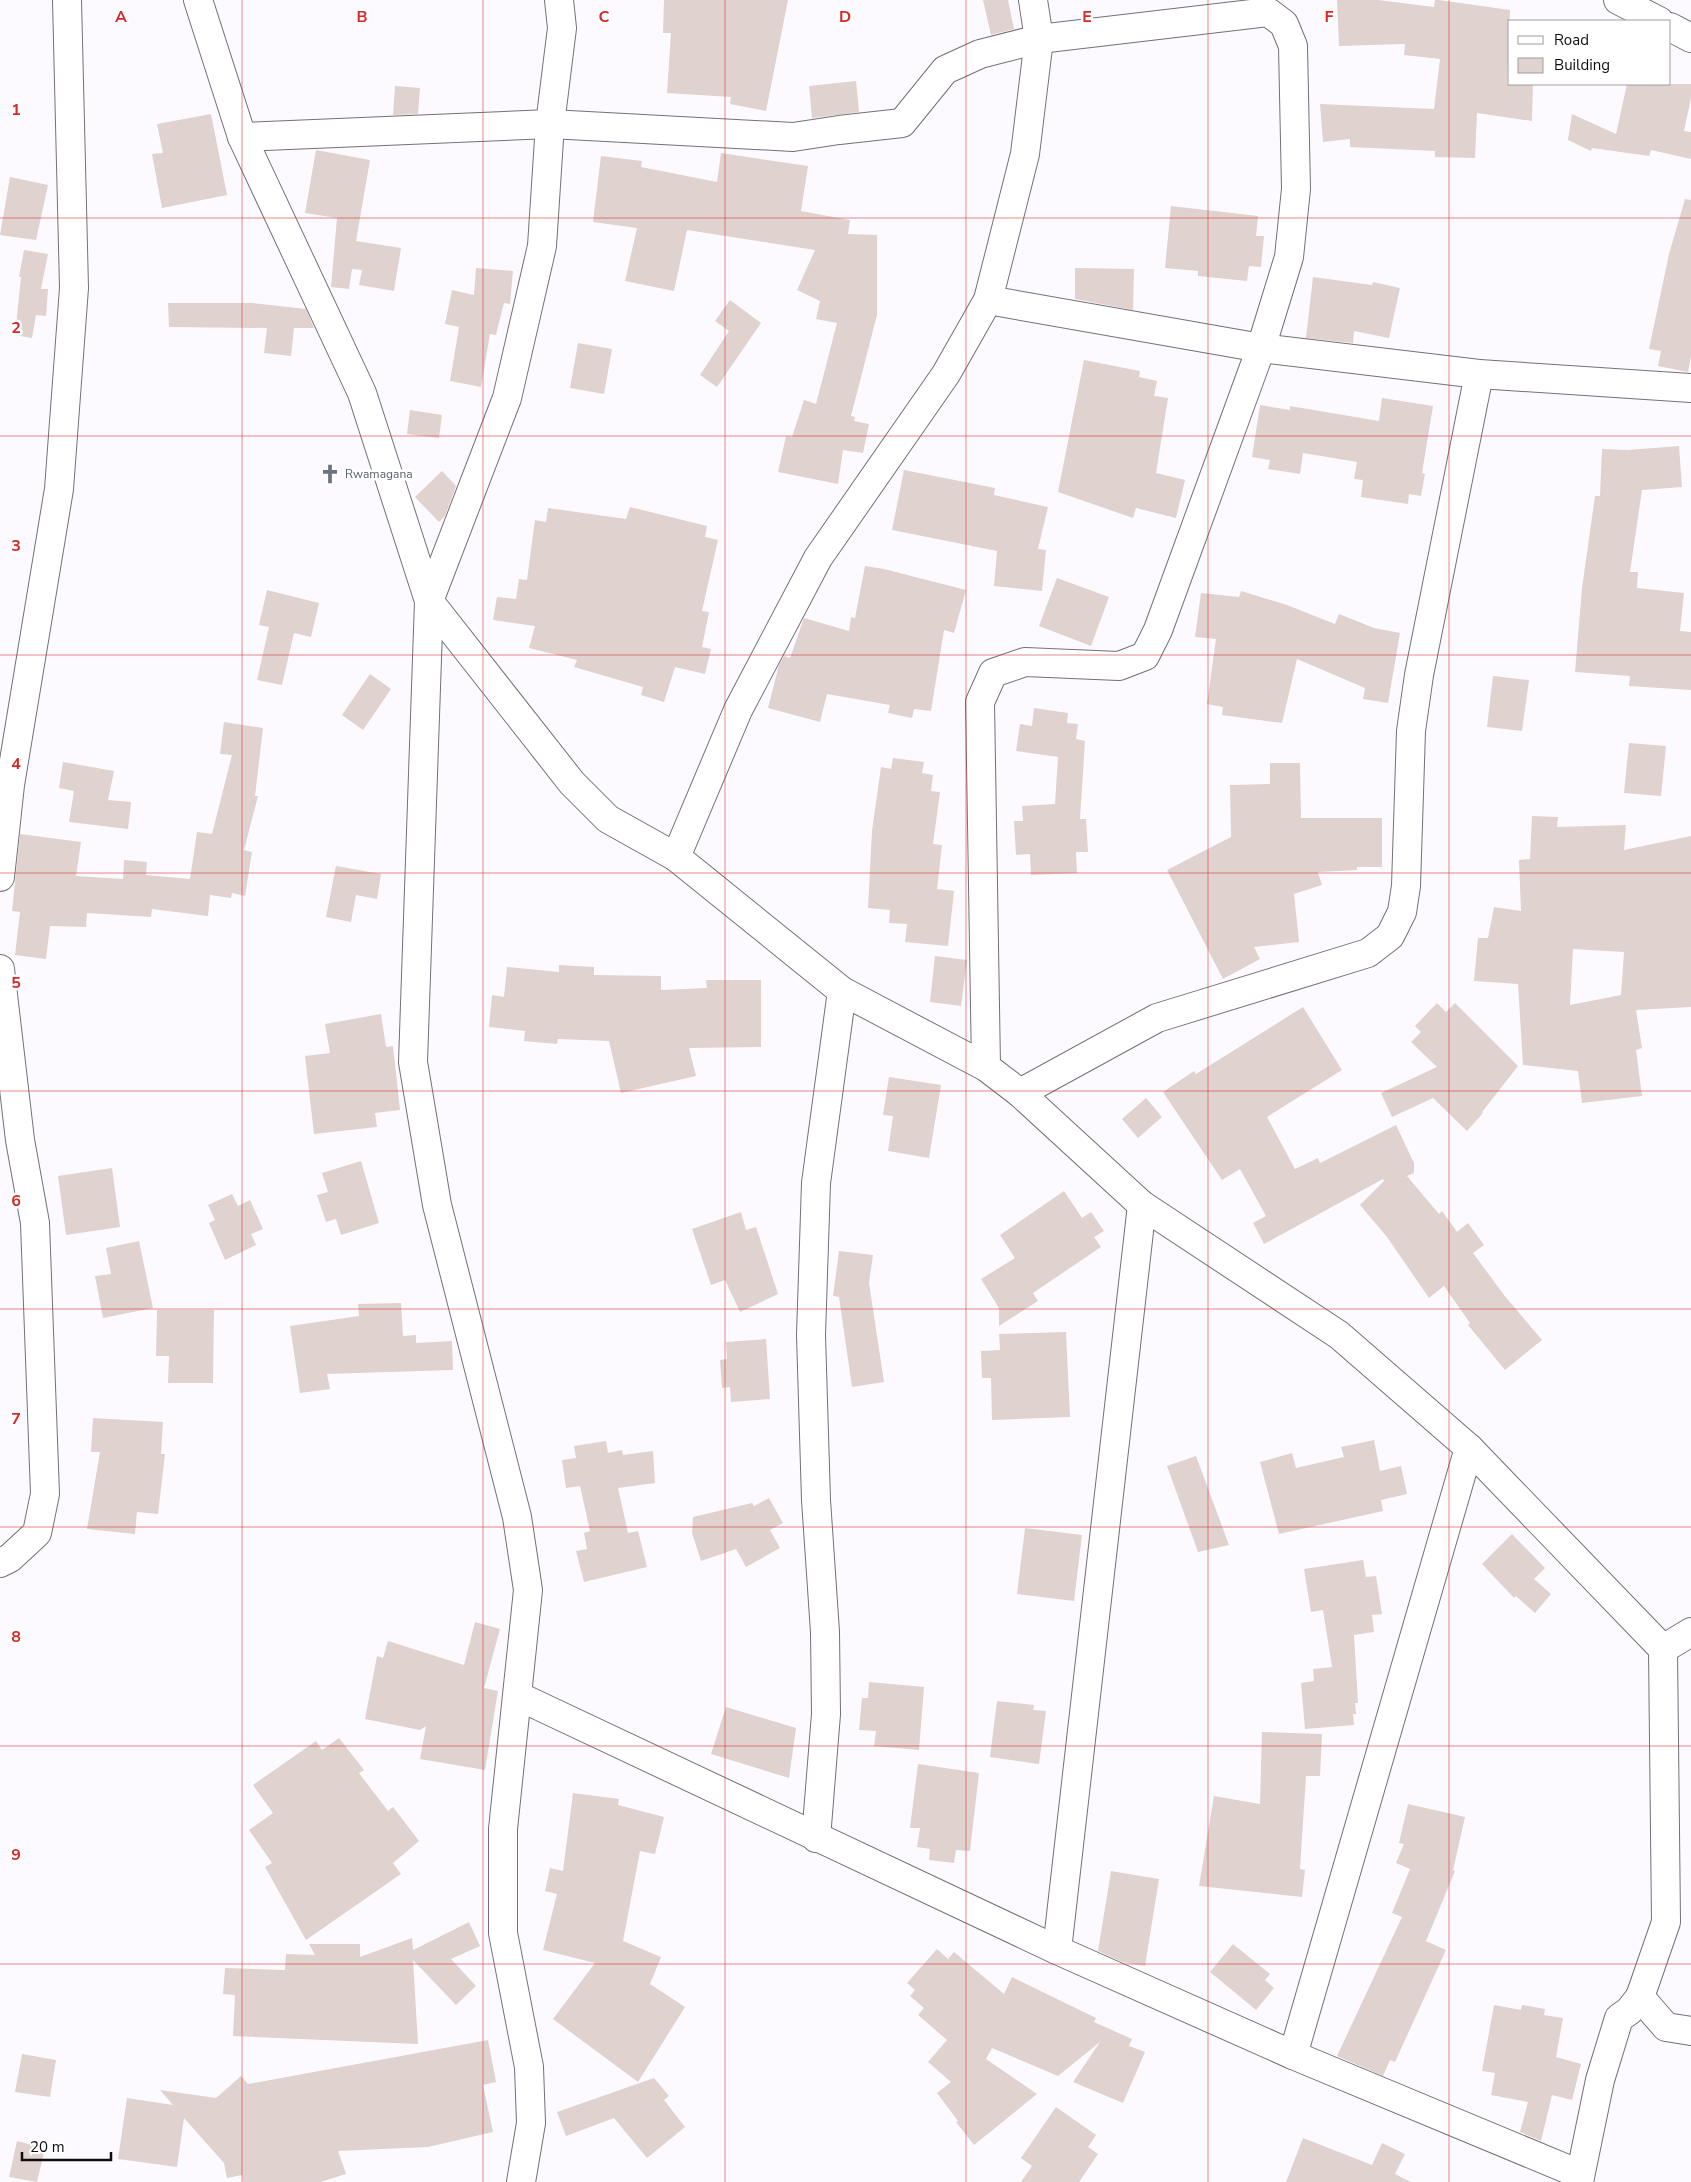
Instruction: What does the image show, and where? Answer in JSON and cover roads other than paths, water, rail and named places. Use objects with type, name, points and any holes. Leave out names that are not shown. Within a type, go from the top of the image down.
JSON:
[{"type":"street","points":[[0,877],[10,785],[60,479],[74,288],[68,0]]},
{"type":"street","points":[[198,0],[242,137],[362,393],[429,601],[572,783],[608,819],[676,857],[842,991],[986,1067],[1020,1093],[1142,1205],[1339,1335],[1468,1448],[1663,1649],[1666,1922],[1640,1998],[1629,2011],[1619,2018],[1600,2080],[1579,2178],[1293,2055],[1057,1950],[518,1696]]},
{"type":"street","points":[[521,2182],[531,2123],[529,2067],[503,1933],[503,1829],[528,1590],[517,1517],[437,1205],[413,1062],[429,601],[507,398],[542,246],[550,124],[562,28],[559,0]]},
{"type":"street","points":[[676,857],[738,710],[818,558],[946,374],[988,300],[1025,154],[1039,38],[1033,0]]},
{"type":"street","points":[[1618,0],[1657,20]]},
{"type":"street","points":[[242,137],[550,124],[793,138],[839,130],[902,123],[945,70],[980,54],[1039,38],[1279,6],[1293,46],[1296,189],[1289,257],[1261,348],[1158,630],[1145,656],[1120,666],[1025,662],[993,674],[980,702],[986,1067]]},
{"type":"street","points":[[1671,28],[1691,38]]},
{"type":"street","points":[[988,300],[1261,348],[1478,374],[1691,388]]},
{"type":"street","points":[[1020,1093],[1157,1018],[1368,953],[1390,936],[1402,912],[1406,886],[1411,731],[1419,675],[1478,374]]},
{"type":"street","points":[[0,968],[20,1140],[35,1223],[45,1494],[37,1533],[10,1558],[0,1563]]},
{"type":"street","points":[[816,1838],[826,1714],[826,1632],[816,1500],[811,1335],[816,1183],[842,991]]},
{"type":"street","points":[[1057,1950],[1142,1205]]},
{"type":"street","points":[[1293,2055],[1468,1448]]},
{"type":"street","points":[[1663,1649],[1691,1632]]},
{"type":"street","points":[[1640,1998],[1666,2027],[1691,2031]]},
{"type":"place","name":"Rwamagana","points":[[330,474]]}]
